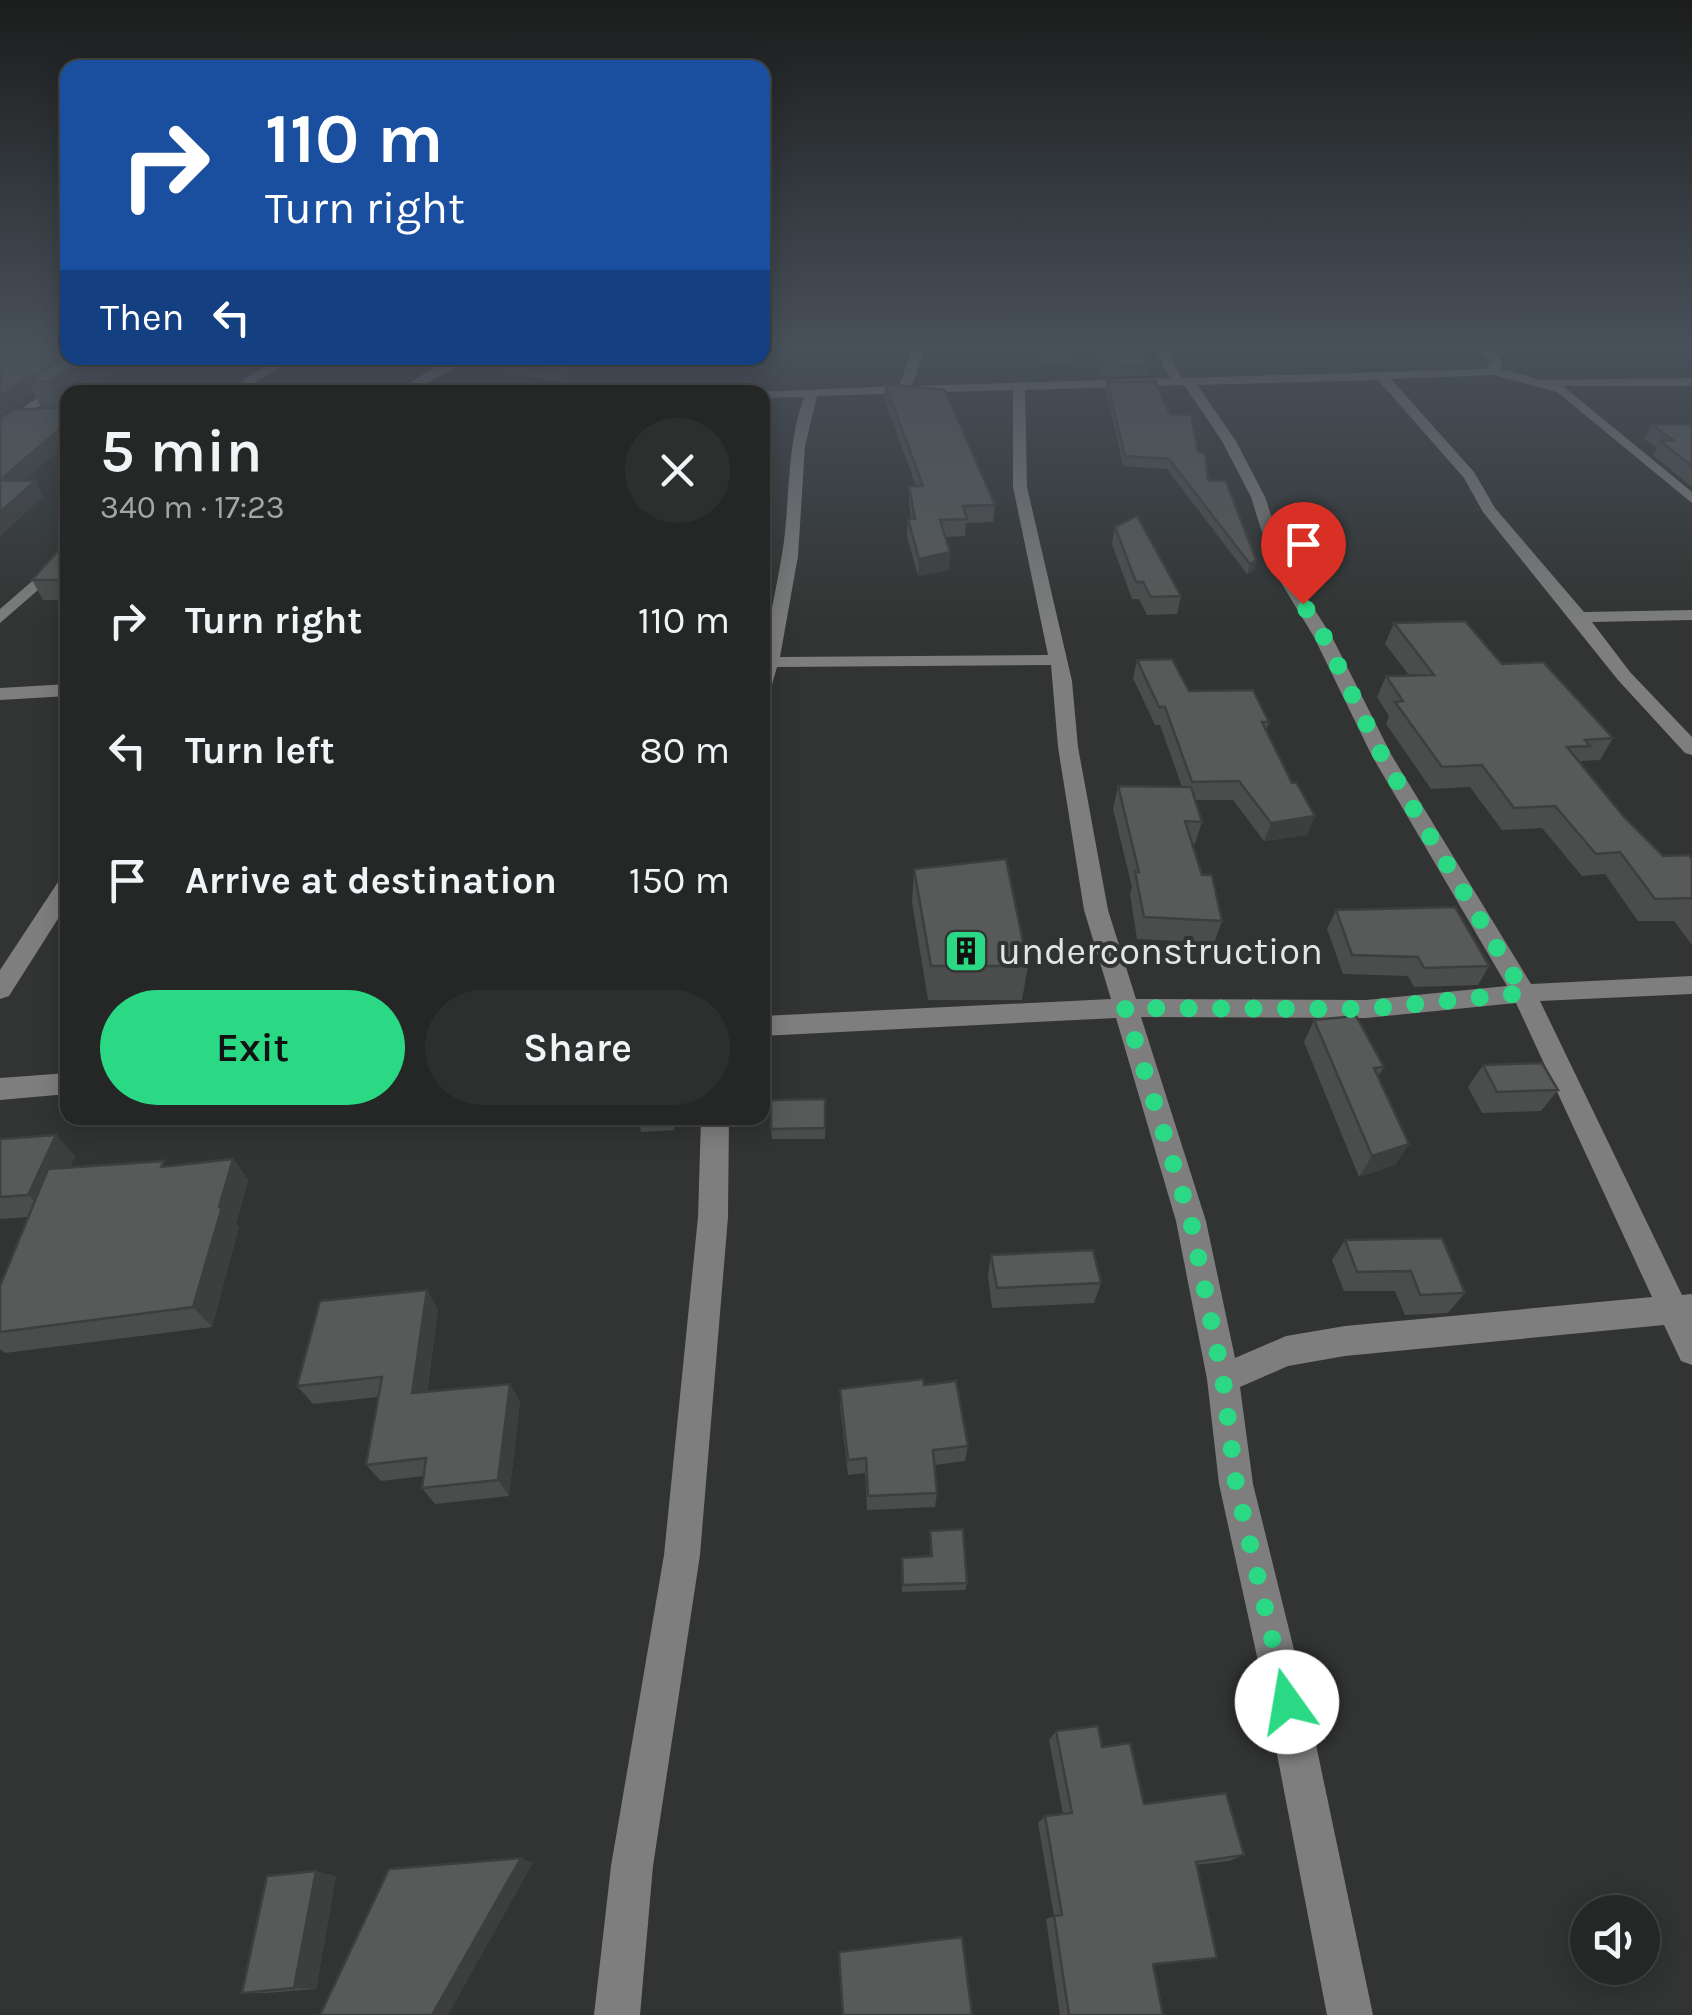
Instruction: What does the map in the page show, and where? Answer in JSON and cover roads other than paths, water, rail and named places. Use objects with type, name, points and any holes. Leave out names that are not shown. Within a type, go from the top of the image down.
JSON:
[{"type":"street","points":[[798,439],[785,596],[770,662],[1058,660]]},
{"type":"street","points":[[1020,439],[1020,487],[1058,660],[1094,896],[1191,1221],[1223,1379],[1236,1484],[1287,1702],[1350,2015]]},
{"type":"street","points":[[1227,439],[1258,497],[1282,571],[1324,637],[1382,756],[1524,993],[1683,1309],[1692,1350]]},
{"type":"street","points":[[1437,439],[1469,475],[1488,509],[1580,617],[1624,676],[1692,750]]},
{"type":"street","points":[[1621,439],[1692,499]]},
{"type":"street","points":[[0,618],[60,562]]},
{"type":"street","points":[[1580,617],[1692,615]]},
{"type":"street","points":[[0,694],[60,690]]},
{"type":"street","points":[[0,990],[60,896]]},
{"type":"street","points":[[770,1026],[1125,1008],[1366,1009],[1524,993],[1692,984]]},
{"type":"street","points":[[0,1090],[60,1084]]},
{"type":"street","points":[[617,2015],[632,1866],[682,1555],[713,1216],[715,1125]]},
{"type":"street","points":[[1223,1379],[1286,1350],[1683,1309]]},
{"type":"place","name":"underconstruction","points":[[966,951]]}]
